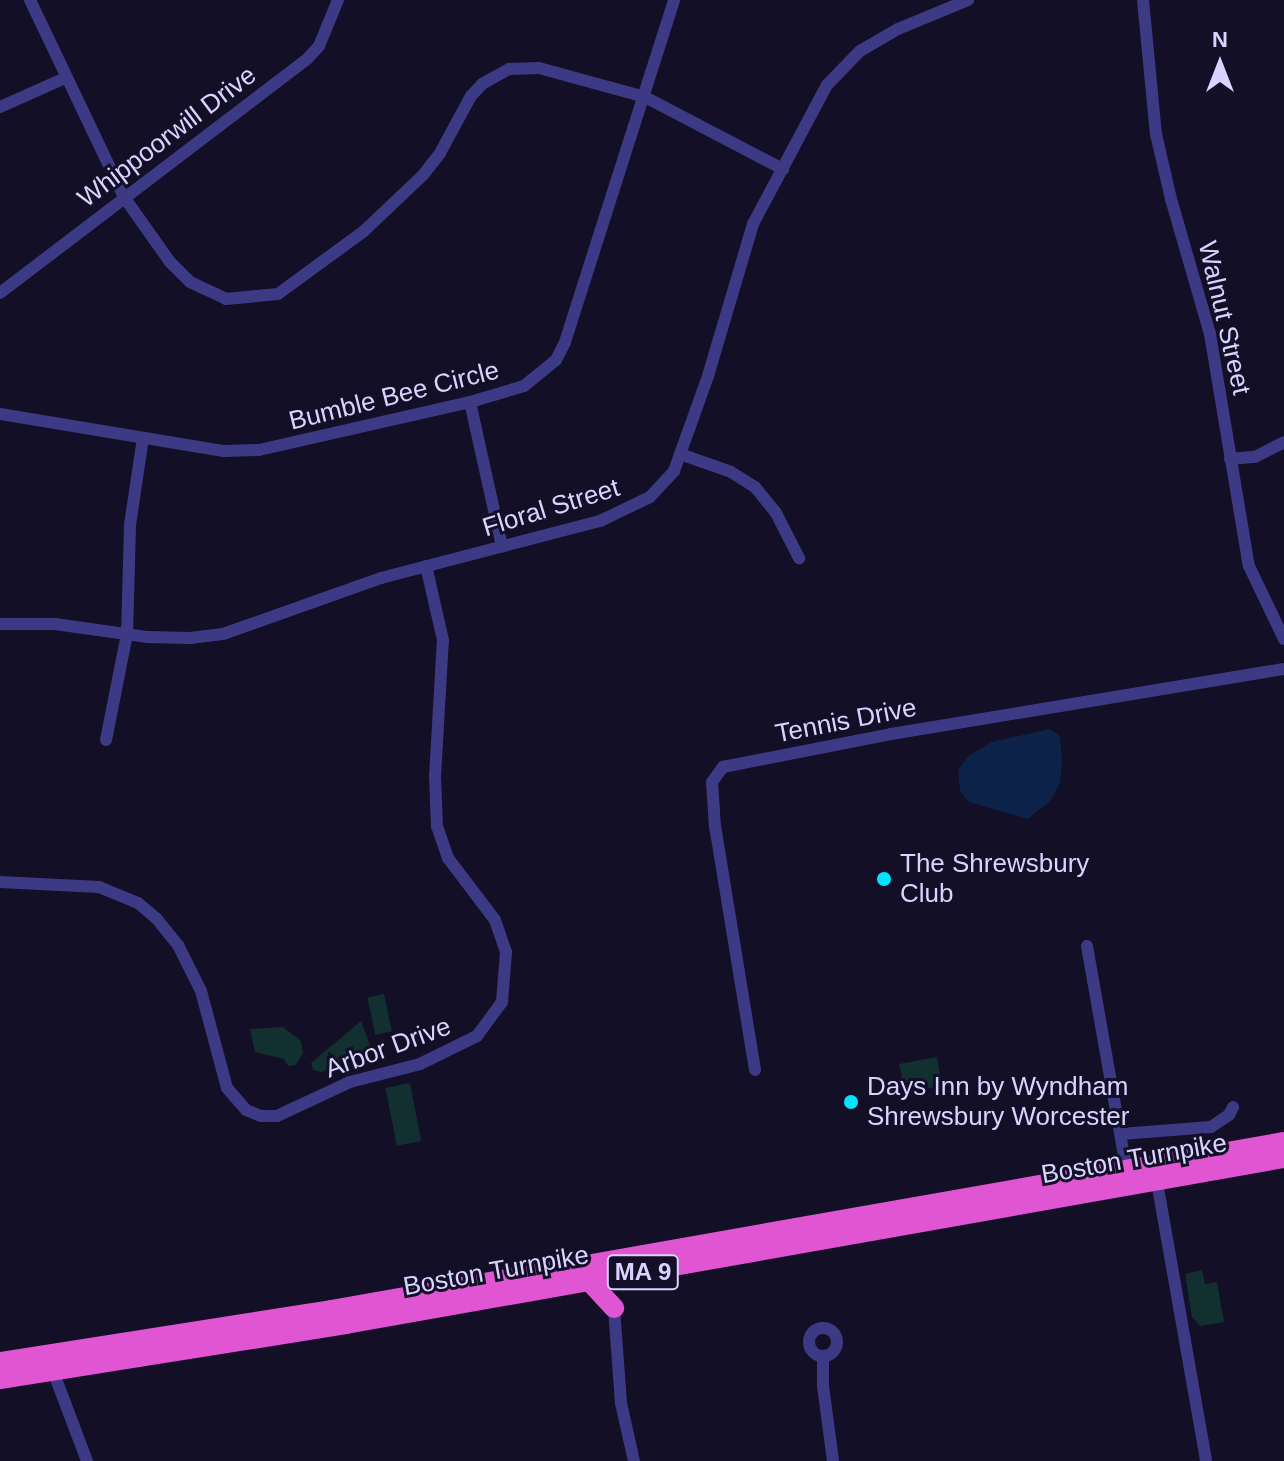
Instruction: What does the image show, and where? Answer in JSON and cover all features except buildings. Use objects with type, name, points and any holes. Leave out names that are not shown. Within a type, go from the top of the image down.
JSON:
[{"type":"highway","name":"Boston Turnpike","points":[[0,1362],[315,1313],[1284,1142]]},
{"type":"highway","name":"Boston Turnpike","points":[[0,1379],[624,1275],[1284,1158]]},
{"type":"highway","points":[[614,1308],[624,1275]]},
{"type":"highway","points":[[589,1281],[614,1308]]},
{"type":"street","points":[[30,0],[124,197],[170,262],[202,291],[239,300],[273,296],[364,231],[412,187],[440,153],[471,96],[482,84],[509,69],[539,68],[645,97],[783,169]]},
{"type":"street","name":"Whippoorwill Drive","points":[[0,293],[308,58],[319,46],[338,0]]},
{"type":"street","name":"Bumble Bee Circle","points":[[0,414],[224,451],[259,450],[470,402],[524,386],[556,360],[645,97],[674,0]]},
{"type":"street","name":"Floral Street","points":[[0,624],[50,624],[190,638],[223,634],[381,578],[624,513],[650,497],[668,481],[680,454],[753,224],[833,76],[860,51],[931,5],[968,0]]},
{"type":"street","name":"Walnut Street","points":[[1143,0],[1156,134],[1171,199],[1210,334],[1249,566],[1278,618],[1284,639]]},
{"type":"street","points":[[0,107],[65,78]]},
{"type":"street","points":[[470,402],[502,546]]},
{"type":"street","points":[[106,740],[127,634],[130,525],[143,438]]},
{"type":"street","points":[[1230,459],[1255,457],[1284,442]]},
{"type":"street","points":[[680,454],[731,472],[755,487],[776,513],[799,558]]},
{"type":"street","name":"Arbor Drive","points":[[0,882],[99,887],[138,903],[156,918],[178,945],[201,991],[227,1088],[246,1110],[261,1116],[277,1116],[350,1082],[420,1064],[477,1036],[502,1002],[506,952],[495,920],[448,858],[437,826],[435,777],[443,640],[426,566]]},
{"type":"street","name":"Tennis Drive","points":[[755,1070],[715,827],[712,782],[723,767],[906,732],[1284,669]]},
{"type":"street","points":[[1087,946],[1127,1172]]},
{"type":"street","points":[[1121,1134],[1211,1127],[1229,1115],[1233,1107]]},
{"type":"street","points":[[1157,1182],[1206,1461]]},
{"type":"street","points":[[614,1308],[621,1403],[634,1461]]},
{"type":"street","points":[[823,1357],[823,1395],[833,1461]]},
{"type":"street","points":[[53,1371],[87,1461]]},
{"type":"green space","points":[[384,994],[392,1031],[375,1035],[367,998]]},
{"type":"green space","points":[[361,1021],[372,1051],[321,1072],[313,1070],[311,1063]]},
{"type":"green space","points":[[283,1027],[301,1041],[303,1053],[296,1065],[288,1066],[284,1059],[255,1052],[250,1029]]},
{"type":"green space","points":[[937,1057],[942,1086],[891,1094],[902,1076],[899,1064]]},
{"type":"green space","points":[[410,1083],[421,1141],[397,1146],[385,1088]]},
{"type":"green space","points":[[1202,1270],[1205,1284],[1217,1282],[1224,1322],[1200,1326],[1192,1317],[1185,1274]]},
{"type":"water","points":[[1050,729],[1060,736],[1060,783],[1050,801],[1028,819],[969,802],[960,791],[958,770],[968,756],[991,742]]},
{"type":"place","name":"The Shrewsbury Club","points":[[884,879]]},
{"type":"place","name":"Days Inn by Wyndham Shrewsbury Worcester","points":[[851,1102]]}]
